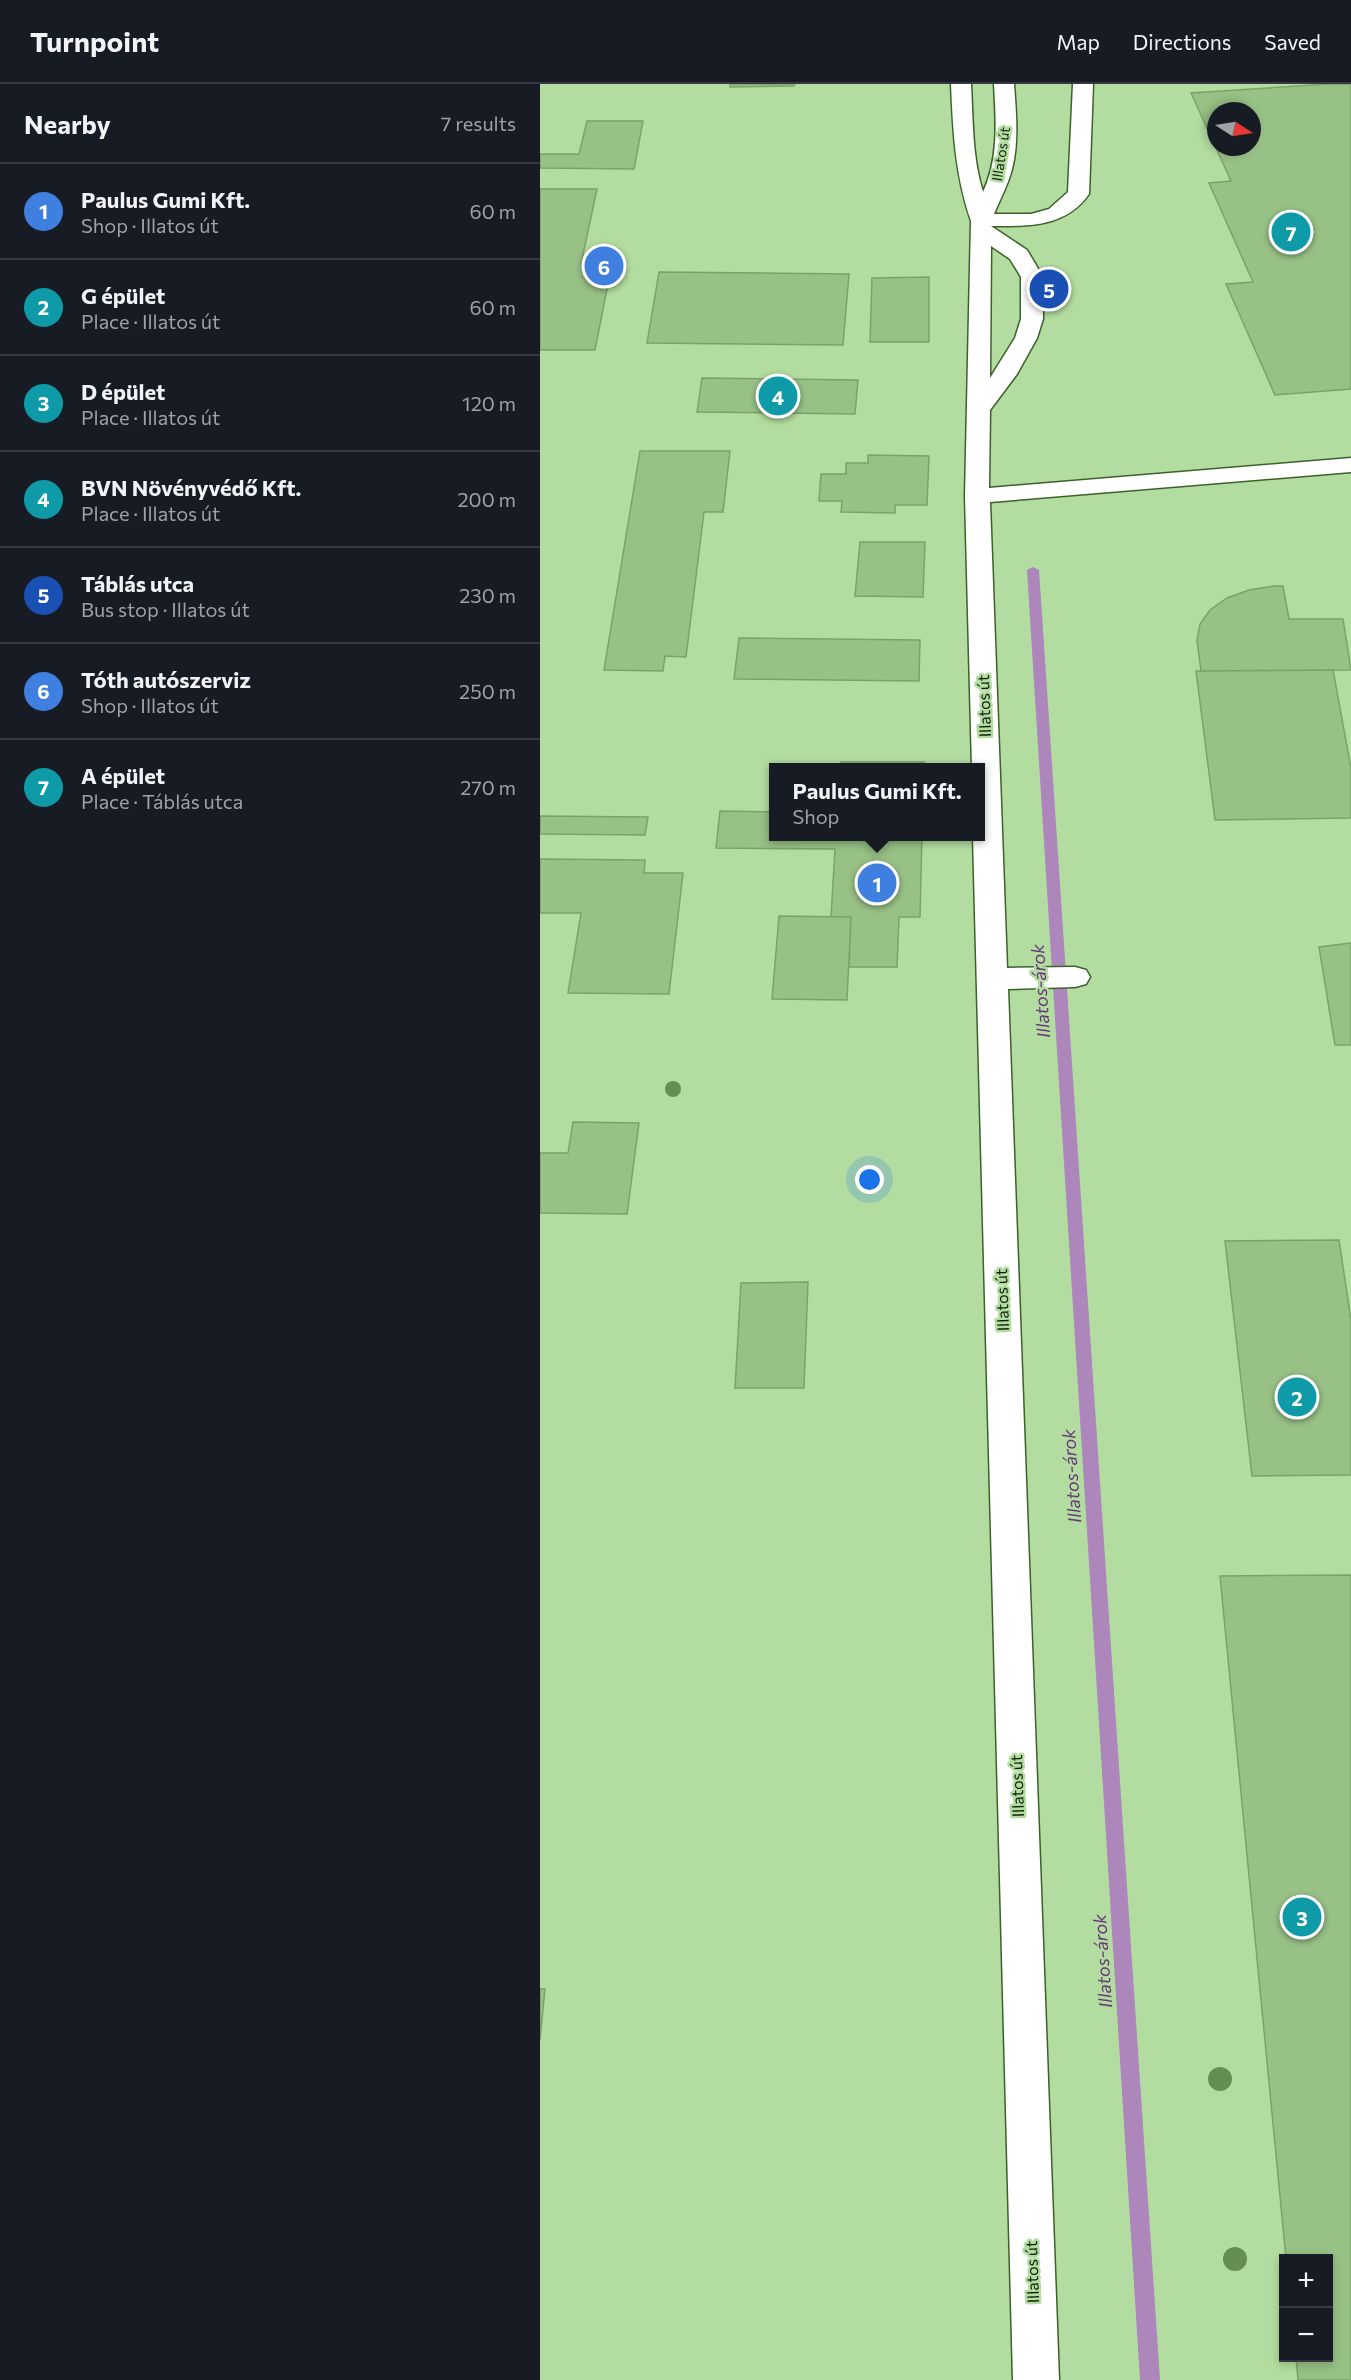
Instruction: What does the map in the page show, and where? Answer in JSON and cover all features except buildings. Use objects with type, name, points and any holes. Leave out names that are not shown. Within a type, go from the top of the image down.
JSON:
[{"type":"street","name":"Illatos út","points":[[961,84],[963,137],[968,178],[980,224],[977,496],[1036,2380]]},
{"type":"street","name":"Illatos út","points":[[980,224],[999,180],[1006,142],[1004,84]]},
{"type":"street","points":[[980,224],[1031,220],[1056,214],[1078,194],[1083,84]]},
{"type":"street","points":[[978,410],[1005,374],[1026,338],[1032,319],[1032,277],[1019,255],[980,224]]},
{"type":"street","points":[[977,496],[1351,465]]},
{"type":"street","points":[[992,979],[1075,977]]},
{"type":"waterway","name":"Illatos-árok","points":[[1033,570],[1150,2380]]},
{"type":"place","name":"A épület","points":[[1291,232]]},
{"type":"place","name":"Tóth autószerviz","points":[[604,266]]},
{"type":"place","name":"Táblás utca","points":[[1049,289]]},
{"type":"place","name":"BVN Növényvédő Kft.","points":[[778,396]]},
{"type":"place","name":"Paulus Gumi Kft.","points":[[877,883]]},
{"type":"place","name":"G épület","points":[[1297,1397]]},
{"type":"place","name":"D épület","points":[[1302,1917]]}]
